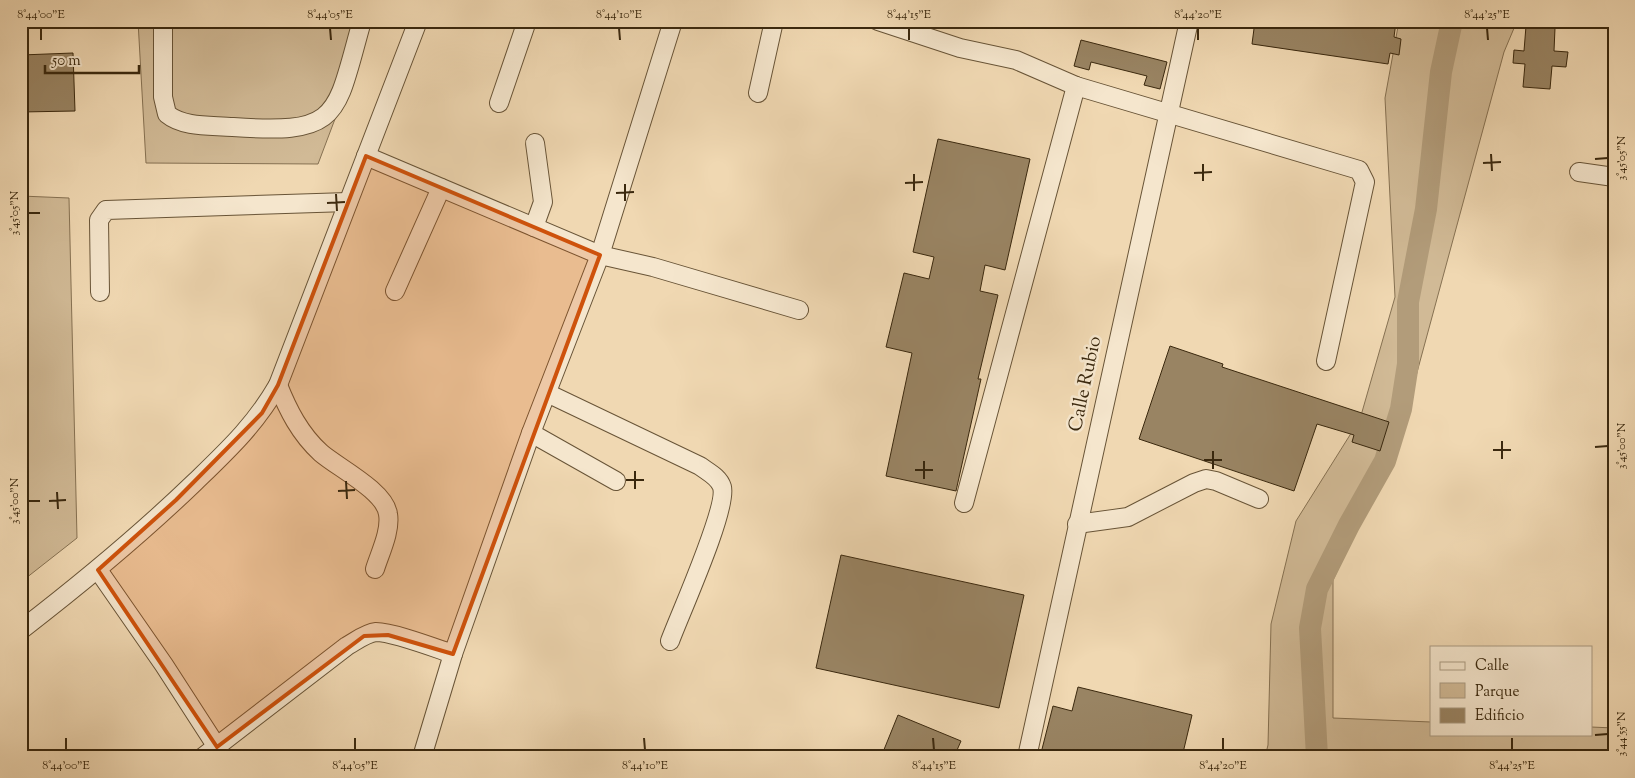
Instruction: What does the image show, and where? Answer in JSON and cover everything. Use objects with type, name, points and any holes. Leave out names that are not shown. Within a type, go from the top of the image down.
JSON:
[{"type":"street","points":[[163,21],[163,97],[167,114],[182,123],[276,130],[307,126],[316,123],[330,112],[342,92],[362,21]]},
{"type":"street","points":[[21,630],[98,570],[176,500],[240,439],[262,413],[278,385],[418,21]]},
{"type":"street","points":[[500,103],[527,21]]},
{"type":"street","points":[[422,757],[453,654],[531,433],[600,254],[673,21]]},
{"type":"street","points":[[758,92],[774,21]]},
{"type":"street","points":[[878,21],[960,48],[1016,60],[1076,86],[1351,166],[1359,170],[1365,182],[1326,361]]},
{"type":"street","name":"Calle Rubio","points":[[1026,757],[1167,112],[1189,21]]},
{"type":"street","points":[[964,504],[1076,86]]},
{"type":"street","points":[[534,227],[543,202],[536,143]]},
{"type":"street","points":[[366,156],[600,254],[653,267],[799,310]]},
{"type":"street","points":[[1579,172],[1614,176]]},
{"type":"street","points":[[395,291],[441,188]]},
{"type":"street","points":[[100,292],[99,220],[106,210],[348,202]]},
{"type":"street","points":[[278,385],[299,428],[320,452],[345,469],[385,504],[388,514],[388,526],[375,570]]},
{"type":"street","points":[[547,393],[700,466],[716,477],[722,485],[723,497],[710,540],[670,641]]},
{"type":"street","points":[[531,433],[616,481]]},
{"type":"street","points":[[1077,524],[1128,517],[1194,483],[1206,479],[1260,498]]},
{"type":"street","points":[[98,570],[164,665],[210,752],[347,646],[364,636],[376,632],[453,654]]},
{"type":"highlighted area","points":[[366,156],[600,255],[453,654],[388,635],[364,636],[217,747],[98,570],[176,500],[262,413],[278,385]]},
{"type":"green space","points":[[138,21],[372,21],[318,164],[146,163]]},
{"type":"green space","points":[[1399,21],[1517,21],[1504,52],[1397,446],[1333,580],[1333,718],[1430,722],[1430,736],[1592,736],[1592,727],[1614,728],[1614,757],[1265,757],[1268,745],[1271,624],[1296,521],[1360,419],[1395,297],[1385,98]]},
{"type":"green space","points":[[21,196],[69,198],[77,538],[21,582]]},
{"type":"building","points":[[1255,21],[1396,22],[1394,37],[1401,39],[1399,55],[1390,53],[1388,64],[1252,44]]},
{"type":"building","points":[[1526,26],[1555,28],[1554,51],[1568,52],[1566,67],[1552,66],[1550,89],[1523,87],[1525,64],[1513,63],[1514,50],[1524,51]]},
{"type":"building","points":[[1081,40],[1167,62],[1160,89],[1144,85],[1147,76],[1091,62],[1089,70],[1074,66]]},
{"type":"building","points":[[73,53],[75,111],[21,112],[21,55]]},
{"type":"building","points":[[938,139],[1030,159],[1005,270],[985,265],[980,291],[998,295],[978,379],[981,379],[956,491],[886,476],[912,353],[886,347],[904,273],[929,279],[934,257],[913,252]]},
{"type":"building","points":[[1170,346],[1223,364],[1222,367],[1389,422],[1380,451],[1352,442],[1354,435],[1317,424],[1294,491],[1139,439]]},
{"type":"building","points":[[841,555],[1024,595],[999,708],[816,668]]},
{"type":"building","points":[[1078,687],[1192,715],[1182,757],[1154,757],[1126,750],[1125,757],[1040,757],[1053,706],[1072,711]]},
{"type":"building","points":[[898,715],[961,741],[954,757],[881,757]]},
{"type":"waterway","points":[[1317,757],[1310,628],[1317,589],[1349,525],[1385,461],[1401,409],[1408,364],[1408,302],[1426,209],[1441,72],[1452,21]]}]
